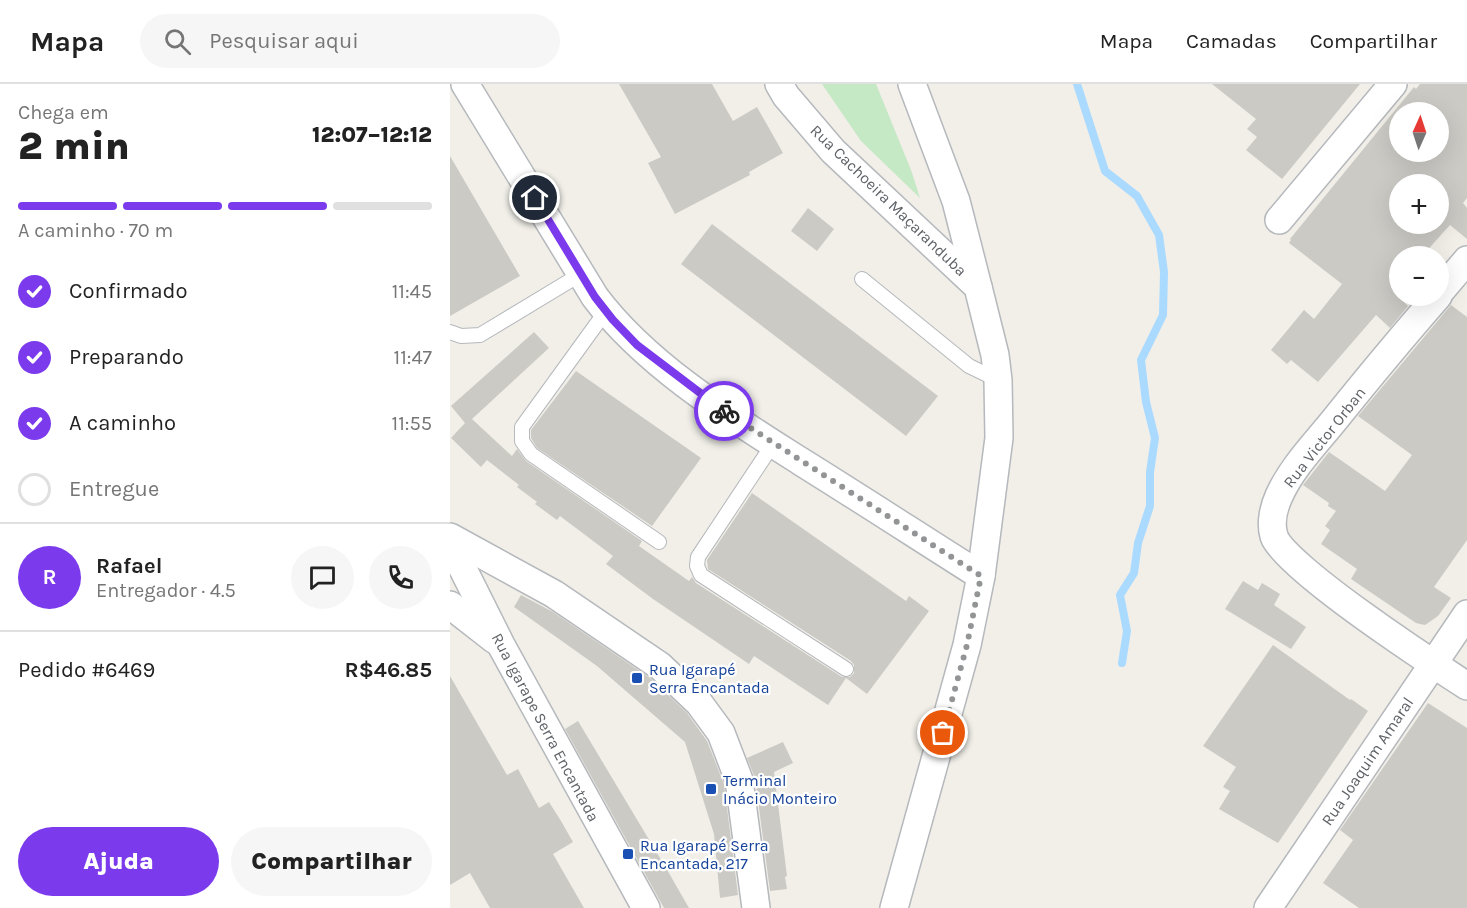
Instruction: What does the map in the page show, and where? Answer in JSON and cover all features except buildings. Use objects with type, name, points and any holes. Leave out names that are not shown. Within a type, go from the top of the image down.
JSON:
[{"type":"street","points":[[465,84],[606,311],[637,345],[734,419],[981,576]]},
{"type":"street","name":"Rua Cachoeira Maçaranduba","points":[[779,84],[833,151],[978,287]]},
{"type":"street","name":"Rua Cachoeira Maçaranduba","points":[[894,908],[967,645],[981,576],[999,438],[995,355],[956,201],[912,84]]},
{"type":"street","points":[[1279,220],[1393,84]]},
{"type":"street","name":"Rua Victor Orban","points":[[1449,282],[1467,260]]},
{"type":"street","name":"Rua Victor Orban","points":[[1429,306],[1301,461],[1279,495],[1272,525],[1274,537],[1284,552],[1310,574],[1433,664],[1467,686]]},
{"type":"street","points":[[450,537],[563,601],[660,666],[699,703],[721,733],[739,780],[756,908]]},
{"type":"street","name":"Rua Igarape Serra Encantada","points":[[450,543],[501,645],[646,908]]},
{"type":"street","points":[[450,605],[501,645]]},
{"type":"street","name":"Rua Joaquim Amaral","points":[[1268,908],[1467,614]]},
{"type":"lane","points":[[450,332],[461,336],[480,335],[581,273]]},
{"type":"lane","points":[[862,279],[969,366],[998,380]]},
{"type":"lane","points":[[606,311],[522,428],[522,441],[531,454],[659,542]]},
{"type":"lane","points":[[773,444],[698,557],[697,566],[701,575],[846,669]]},
{"type":"green space","points":[[822,84],[876,84],[920,198],[861,141]]},
{"type":"waterway","points":[[1077,84],[1105,171],[1137,196],[1159,235],[1164,272],[1163,315],[1141,360],[1146,402],[1155,438],[1150,472],[1150,506],[1138,543],[1134,573],[1120,595],[1127,631],[1122,663]]},
{"type":"way so far","points":[[724,411],[981,576],[967,645],[943,733]]},
{"type":"place","name":"Rua Igarapé Serra Encantada","points":[[637,678]]},
{"type":"place","name":"Terminal Inácio Monteiro","points":[[711,789]]},
{"type":"place","name":"Rua Igarapé Serra Encantada, 217","points":[[628,854]]},
{"type":"route","points":[[535,198],[595,297],[613,320],[637,345],[724,411]]}]
